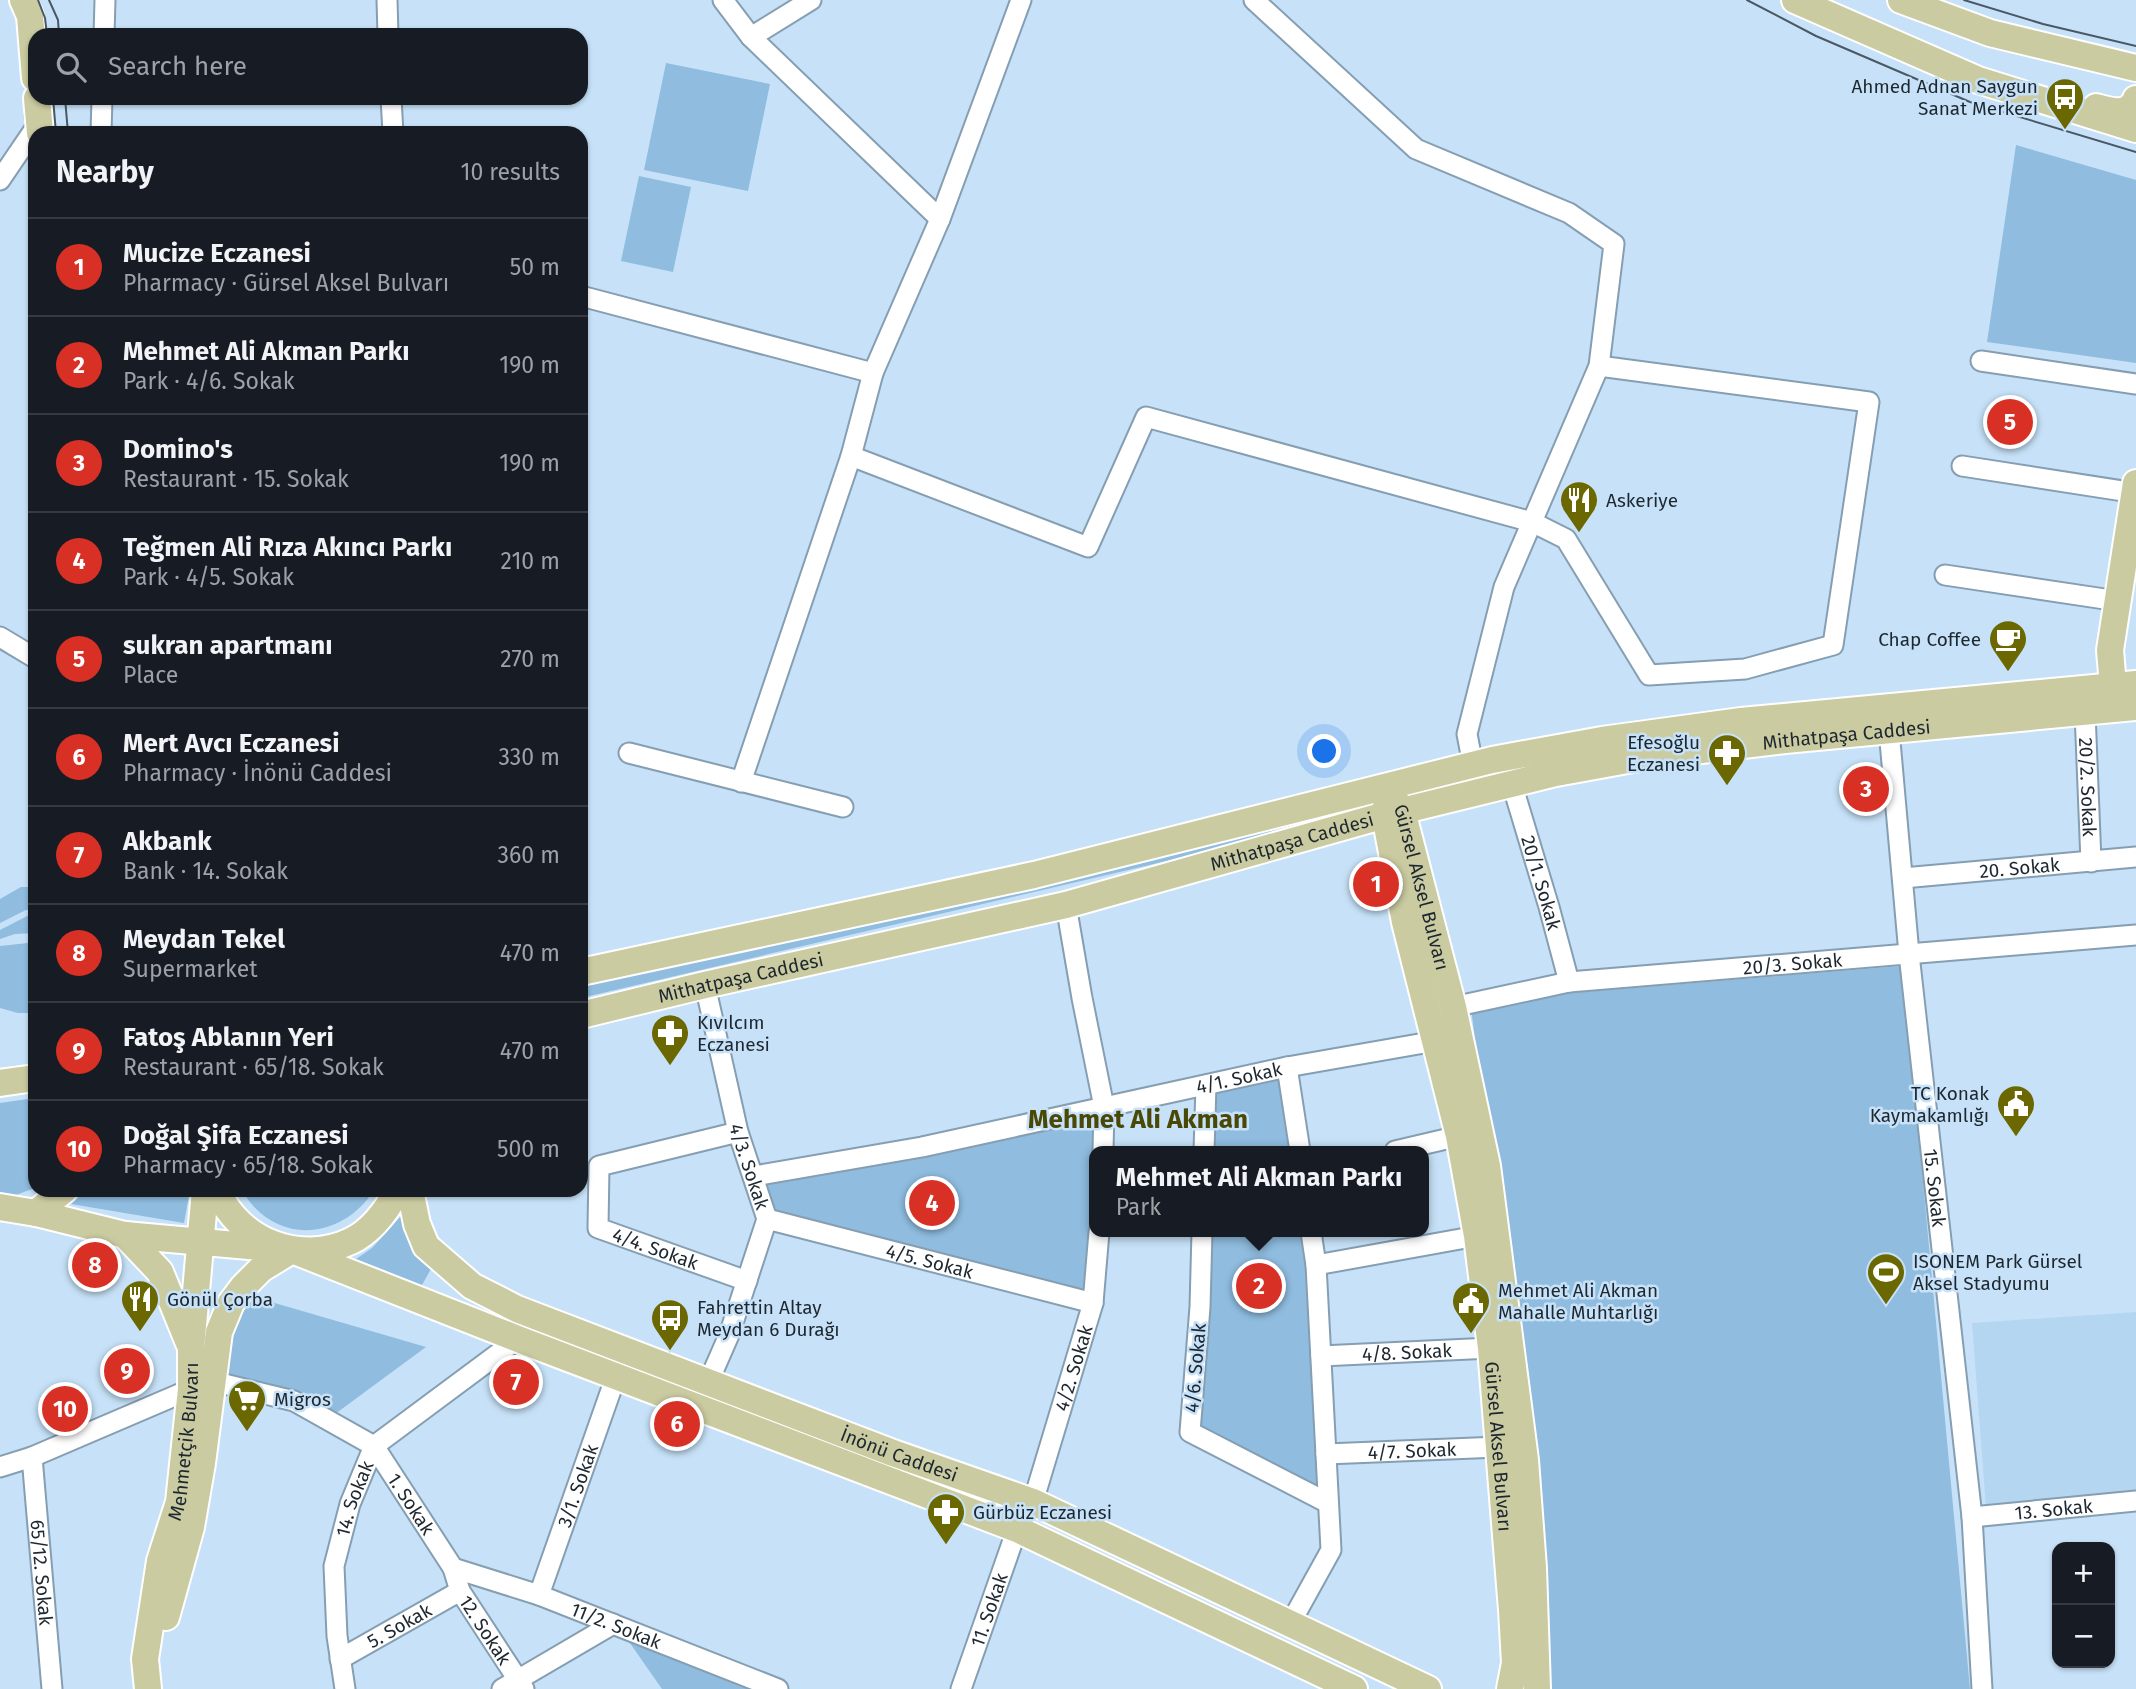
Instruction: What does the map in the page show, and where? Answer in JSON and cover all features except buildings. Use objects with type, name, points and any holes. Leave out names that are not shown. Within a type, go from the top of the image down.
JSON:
[{"type":"main road","points":[[21,0],[30,16],[31,28]]},
{"type":"main road","points":[[1795,0],[1978,80],[2136,129]]},
{"type":"main road","points":[[1901,0],[1990,33],[2136,68]]},
{"type":"main road","points":[[2094,59],[2126,73],[2136,85]]},
{"type":"main road","points":[[1978,80],[2028,85],[2114,112],[2125,111],[2134,106],[2136,99]]},
{"type":"main road","points":[[38,105],[39,126]]},
{"type":"main road","points":[[2083,113],[2136,145]]},
{"type":"main road","points":[[2129,696],[2110,650],[2135,490]]},
{"type":"main road","name":"Mithatpaşa Caddesi","points":[[588,971],[1034,875],[1473,765],[1602,740],[1741,721],[2129,696]]},
{"type":"main road","name":"Mithatpaşa Caddesi","points":[[588,1013],[1066,905],[1394,813],[1556,773],[1644,757],[2085,712],[2129,696]]},
{"type":"main road","name":"Gürsel Aksel Bulvarı","points":[[1388,788],[1452,1007],[1487,1166],[1525,1460],[1533,1568],[1537,1689]]},
{"type":"main road","name":"Gürsel Aksel Bulvarı","points":[[1394,813],[1405,922],[1459,1136],[1477,1236],[1491,1348],[1514,1650],[1510,1689]]},
{"type":"main road","points":[[1436,1041],[1452,1007]]},
{"type":"main road","points":[[0,1083],[28,1079]]},
{"type":"main road","points":[[36,1213],[55,1197]]},
{"type":"main road","name":"Mehmetçik Bulvarı","points":[[163,1689],[167,1614],[191,1527],[202,1463],[201,1385],[191,1348],[204,1197]]},
{"type":"main road","name":"İnönü Caddesi","points":[[221,1197],[242,1226],[265,1242],[292,1250],[1017,1529],[1354,1689]]},
{"type":"main road","points":[[0,1207],[125,1235],[292,1250],[324,1250],[353,1240],[379,1220],[394,1197]]},
{"type":"main road","name":"İnönü Caddesi","points":[[412,1197],[417,1224],[426,1246],[472,1286],[517,1310],[1033,1502],[1428,1689]]},
{"type":"main road","points":[[125,1235],[160,1272],[191,1348]]},
{"type":"main road","name":"Mehmetçik Bulvarı","points":[[148,1689],[145,1659],[160,1561],[179,1502],[201,1385],[230,1303],[261,1269],[292,1250]]},
{"type":"street","points":[[21,0],[26,15],[28,37]]},
{"type":"street","points":[[104,28],[105,0]]},
{"type":"street","points":[[387,0],[388,28]]},
{"type":"street","points":[[723,0],[751,37],[940,219]]},
{"type":"street","points":[[751,37],[811,0]]},
{"type":"street","points":[[741,782],[851,456],[873,373],[940,219],[1021,0]]},
{"type":"street","points":[[1254,0],[1416,149],[1569,213],[1614,244],[1599,366],[1504,587],[1467,734],[1473,765],[1472,783],[1464,795]]},
{"type":"street","points":[[34,105],[36,126]]},
{"type":"street","points":[[101,126],[102,105]]},
{"type":"street","points":[[391,105],[393,126]]},
{"type":"street","points":[[0,180],[28,139]]},
{"type":"street","points":[[588,298],[873,373]]},
{"type":"street","points":[[1981,361],[2136,384]]},
{"type":"street","points":[[851,456],[1088,547],[1146,417],[1532,522],[1566,539],[1650,675],[1745,668],[1833,645],[1869,402],[1599,366]]},
{"type":"street","points":[[1962,466],[2135,490]]},
{"type":"street","points":[[1945,575],[2118,601]]},
{"type":"street","points":[[0,636],[28,654]]},
{"type":"street","name":"20/2. Sokak","points":[[2085,712],[2091,862]]},
{"type":"street","name":"15. Sokak","points":[[1889,730],[1909,954],[1972,1517],[1982,1689]]},
{"type":"street","points":[[629,753],[843,807]]},
{"type":"street","name":"20/1. Sokak","points":[[1512,783],[1569,982]]},
{"type":"street","name":"20. Sokak","points":[[1903,878],[2136,857]]},
{"type":"street","points":[[1066,905],[1104,1107],[1103,1146]]},
{"type":"street","name":"20/3. Sokak","points":[[1452,1007],[1569,982],[2136,935]]},
{"type":"street","name":"4/3. Sokak","points":[[705,985],[738,1132],[767,1219],[729,1335],[708,1383]]},
{"type":"street","name":"4/1. Sokak","points":[[754,1176],[922,1147],[1287,1068],[1436,1041]]},
{"type":"street","points":[[1287,1068],[1299,1146]]},
{"type":"street","points":[[1204,1146],[1206,1085]]},
{"type":"street","name":"4/4. Sokak","points":[[738,1132],[599,1166],[598,1228],[747,1281]]},
{"type":"street","points":[[1416,1146],[1459,1136]]},
{"type":"street","name":"4/5. Sokak","points":[[767,1219],[1093,1303]]},
{"type":"street","points":[[1316,1265],[1477,1236]]},
{"type":"street","name":"4/2. Sokak","points":[[1033,1502],[1093,1303],[1099,1237]]},
{"type":"street","name":"4/6. Sokak","points":[[1202,1237],[1200,1307],[1190,1432],[1328,1503]]},
{"type":"street","points":[[1290,1624],[1331,1550],[1316,1265],[1312,1237]]},
{"type":"street","name":"14. Sokak","points":[[345,1689],[340,1658],[334,1566],[350,1504],[374,1446],[519,1339]]},
{"type":"street","name":"4/8. Sokak","points":[[1321,1356],[1491,1348]]},
{"type":"street","name":"3/1. Sokak","points":[[539,1595],[616,1376]]},
{"type":"street","points":[[0,1467],[32,1457],[201,1385]]},
{"type":"street","name":"1. Sokak","points":[[201,1385],[293,1401],[374,1446],[453,1568]]},
{"type":"street","name":"4/7. Sokak","points":[[1326,1454],[1499,1447]]},
{"type":"street","name":"65/12. Sokak","points":[[32,1457],[52,1689]]},
{"type":"street","name":"13. Sokak","points":[[1972,1517],[2136,1502]]},
{"type":"street","name":"11. Sokak","points":[[961,1689],[1017,1529]]},
{"type":"street","name":"11/2. Sokak","points":[[453,1568],[539,1595],[775,1688]]},
{"type":"street","name":"12. Sokak","points":[[453,1568],[460,1591],[514,1686]]},
{"type":"street","name":"5. Sokak","points":[[340,1658],[460,1591]]},
{"type":"street","points":[[514,1686],[613,1624]]},
{"type":"shaded area","points":[[666,63],[770,84],[748,191],[644,170]]},
{"type":"shaded area","points":[[2016,145],[2136,180],[2136,363],[1987,342]]},
{"type":"shaded area","points":[[639,176],[691,187],[673,272],[621,261]]},
{"type":"shaded area","points":[[1365,801],[1371,813],[588,996],[588,985]]},
{"type":"shaded area","points":[[21,887],[28,887],[28,910],[0,923],[0,899]]},
{"type":"shaded area","points":[[28,916],[28,933],[0,939],[0,930]]},
{"type":"shaded area","points":[[28,943],[28,1013],[0,1008],[0,946]]},
{"type":"shaded area","points":[[1903,966],[1970,1689],[1535,1689],[1527,1431],[1470,1001]]},
{"type":"shaded area","points":[[1287,1067],[1299,1146],[1204,1146],[1206,1085]]},
{"type":"shaded area","points":[[28,1099],[28,1191],[13,1196],[0,1194],[0,1103]]},
{"type":"shaded area","points":[[1104,1107],[1095,1146],[1089,1146],[1089,1237],[1093,1237],[1093,1303],[767,1219],[754,1176]]},
{"type":"shaded area","points":[[79,1197],[189,1197],[184,1223],[71,1204]]},
{"type":"shaded area","points":[[247,1197],[368,1197],[344,1219],[326,1227],[308,1230],[289,1228],[271,1221],[255,1208]]},
{"type":"shaded area","points":[[402,1215],[417,1248],[432,1267],[422,1285],[356,1259],[372,1248]]},
{"type":"shaded area","points":[[1202,1237],[1311,1237],[1328,1503],[1190,1432]]},
{"type":"shaded area","points":[[247,1295],[426,1347],[335,1414],[216,1377]]},
{"type":"shaded area","points":[[2136,1312],[2136,1494],[1986,1508],[1972,1323]]},
{"type":"shaded area","points":[[625,1636],[756,1689],[662,1689]]},
{"type":"tram line","points":[[38,0],[46,28]]},
{"type":"tram line","points":[[49,0],[59,28]]},
{"type":"tram line","points":[[1747,0],[1816,36],[1970,102],[2136,152]]},
{"type":"tram line","points":[[1964,0],[2043,24],[2136,46]]},
{"type":"tram line","points":[[54,105],[55,126]]},
{"type":"tram line","points":[[66,105],[67,126]]},
{"type":"place","name":"Ahmed Adnan Saygun Sanat Merkezi","points":[[2065,131]]},
{"type":"place","name":"sukran apartmanı","points":[[2010,422]]},
{"type":"place","name":"Askeriye","points":[[1579,534]]},
{"type":"place","name":"Chap Coffee","points":[[2008,673]]},
{"type":"place","name":"Efesoğlu Eczanesi","points":[[1727,787]]},
{"type":"place","name":"Domino's","points":[[1866,789]]},
{"type":"place","name":"Mucize Eczanesi","points":[[1376,884]]},
{"type":"place","name":"Kıvılcım Eczanesi","points":[[670,1067]]},
{"type":"place","name":"TC Konak Kaymakamlığı","points":[[2016,1138]]},
{"type":"place","name":"Teğmen Ali Rıza Akıncı Parkı","points":[[932,1203]]},
{"type":"place","name":"Meydan Tekel","points":[[95,1265]]},
{"type":"place","name":"Mehmet Ali Akman Parkı","points":[[1259,1286]]},
{"type":"place","name":"ISONEM Park Gürsel Aksel Stadyumu","points":[[1886,1306]]},
{"type":"place","name":"Gönül Çorba","points":[[140,1333]]},
{"type":"place","name":"Mehmet Ali Akman Mahalle Muhtarlığı","points":[[1471,1335]]},
{"type":"place","name":"Fahrettin Altay Meydan 6 Durağı","points":[[670,1352]]},
{"type":"place","name":"Fatoş Ablanın Yeri","points":[[127,1371]]},
{"type":"place","name":"Akbank","points":[[516,1382]]},
{"type":"place","name":"Doğal Şifa Eczanesi","points":[[65,1409]]},
{"type":"place","name":"Mert Avcı Eczanesi","points":[[677,1424]]},
{"type":"place","name":"Migros","points":[[247,1433]]},
{"type":"place","name":"Gürbüz Eczanesi","points":[[946,1546]]},
{"type":"district","name":"Mehmet Ali Akman","points":[[1138,1119]]}]
